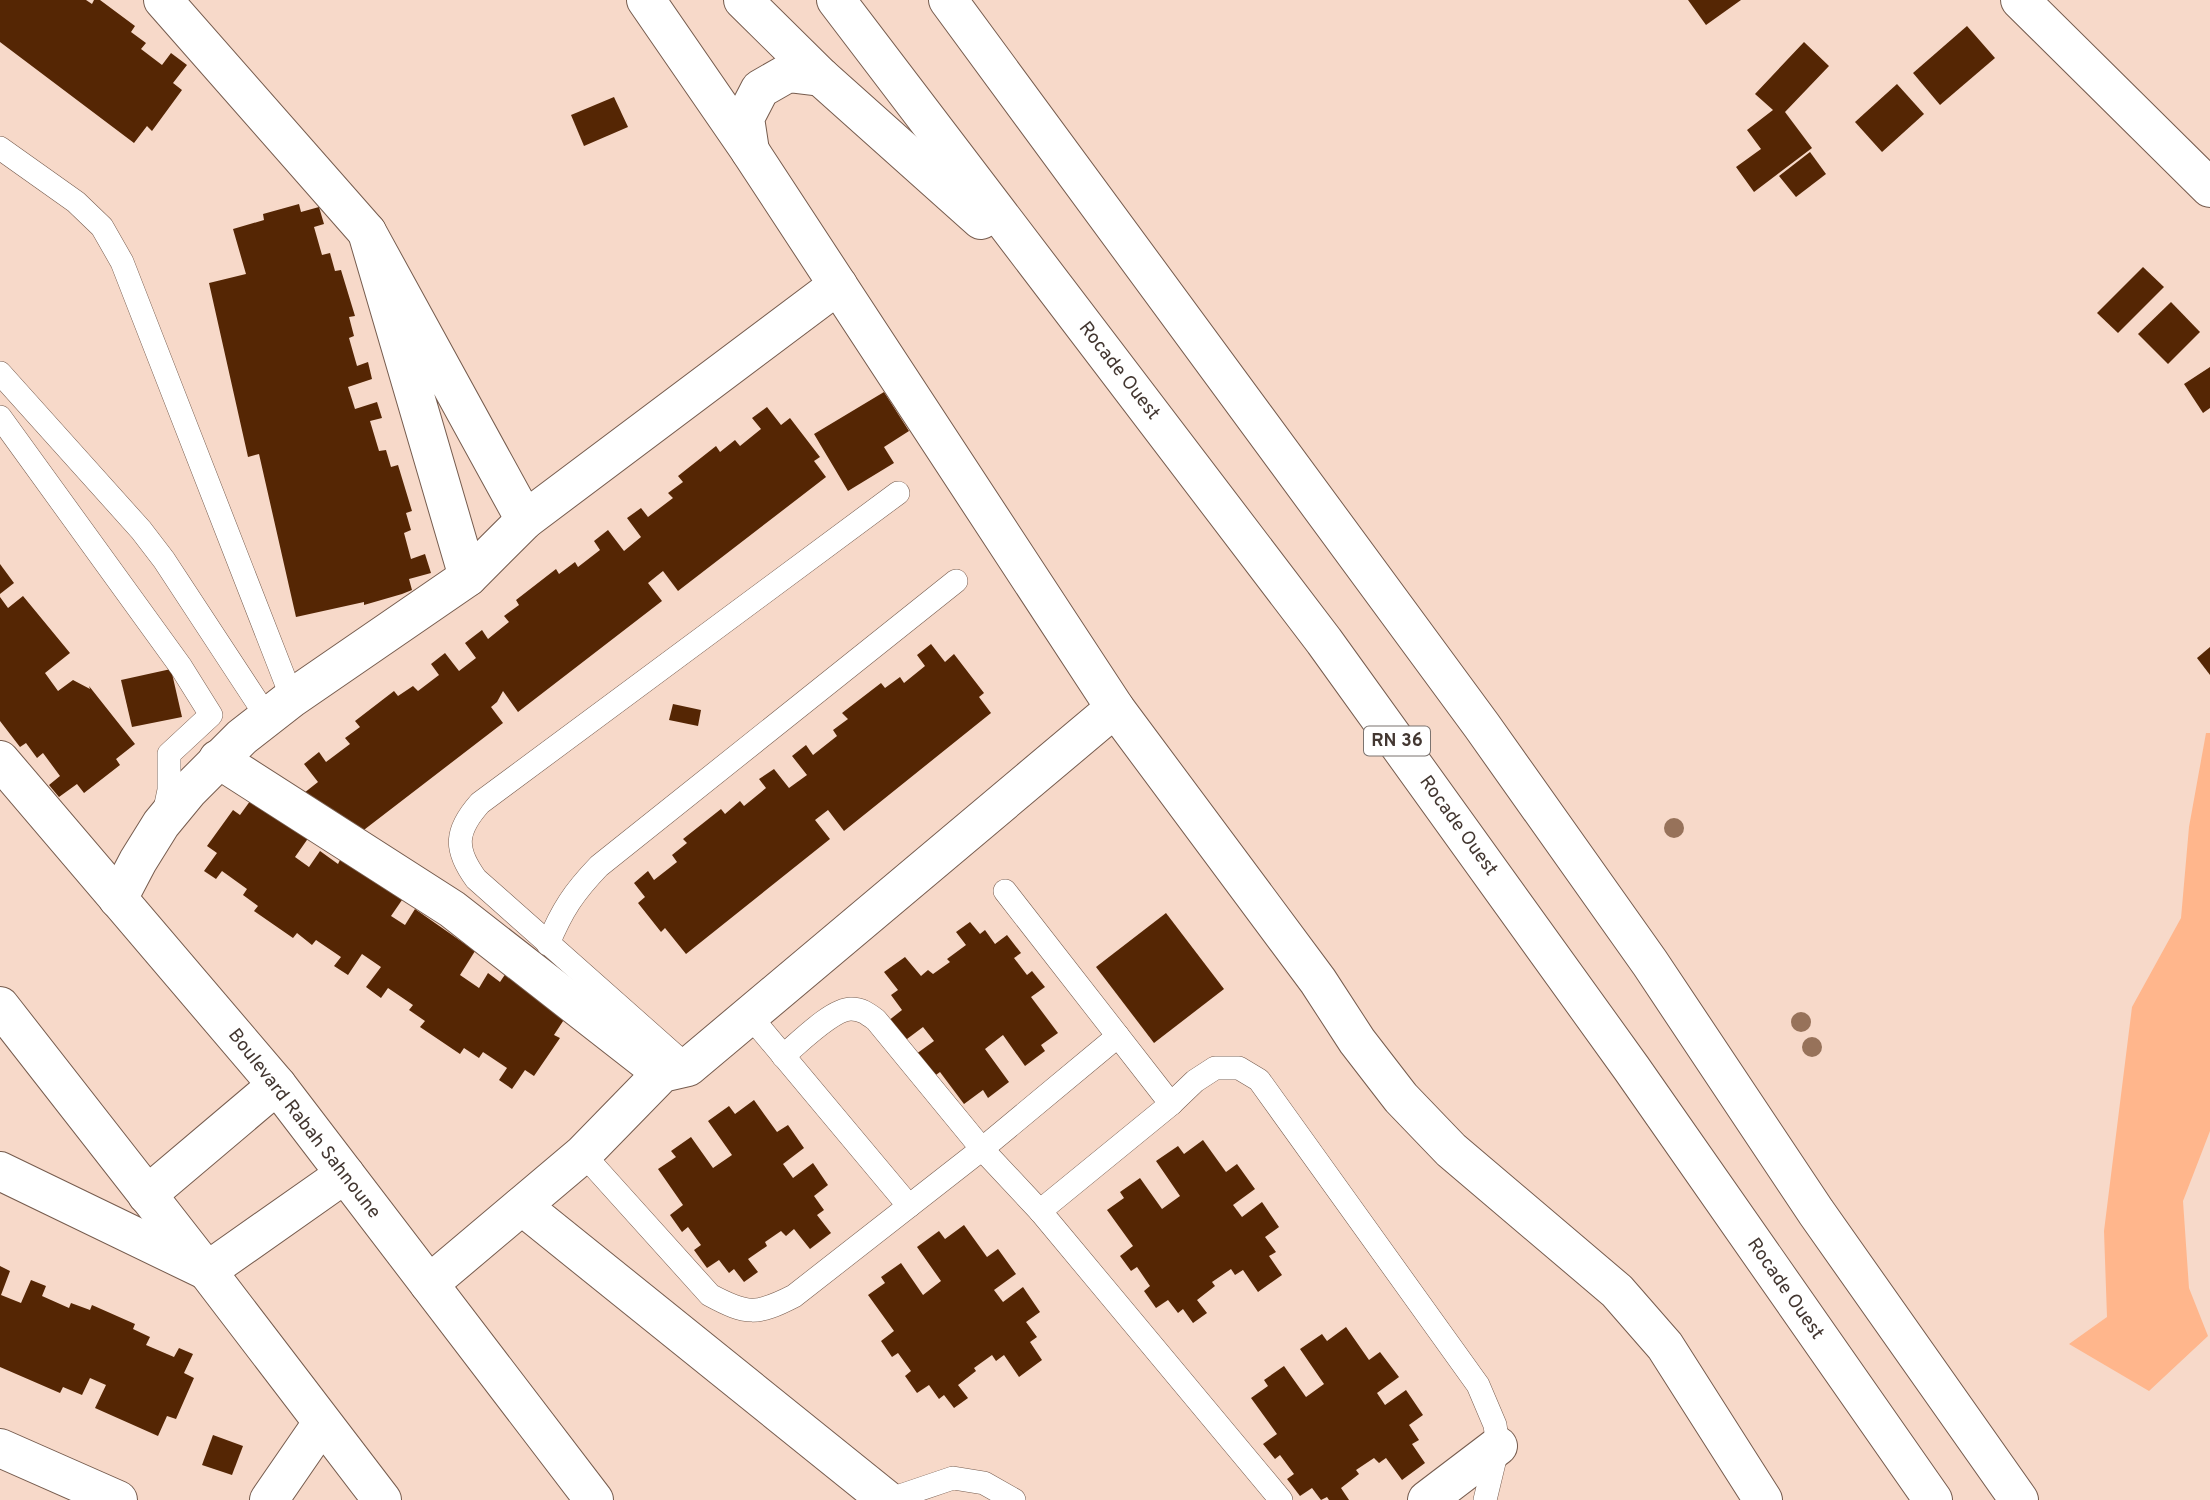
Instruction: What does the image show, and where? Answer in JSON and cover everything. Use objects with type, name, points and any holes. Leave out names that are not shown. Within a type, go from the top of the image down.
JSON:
[{"type":"main road","points":[[163,0],[367,232],[525,520]]},
{"type":"main road","points":[[646,0],[750,151],[1115,708],[1318,981],[1357,1041],[1401,1098],[1451,1150],[1617,1291],[1664,1346],[1763,1500]]},
{"type":"main road","points":[[743,0],[821,77],[976,214],[1081,321]]},
{"type":"main road","name":"Rocade Ouest","points":[[836,0],[1324,641],[1632,1069],[1933,1500]]},
{"type":"main road","points":[[948,0],[1498,749],[1650,963],[1816,1212],[2019,1500]]},
{"type":"main road","points":[[2020,0],[2210,188]]},
{"type":"main road","points":[[750,151],[745,118],[760,89],[788,73],[821,77]]},
{"type":"main road","points":[[367,232],[468,578]]},
{"type":"main road","points":[[118,899],[161,824],[218,759],[280,707],[468,578],[525,520],[838,285]]},
{"type":"main road","points":[[429,1284],[583,1154],[675,1070],[750,1016],[1115,708]]},
{"type":"main road","points":[[218,759],[452,909],[675,1070]]},
{"type":"main road","name":"Boulevard Rabah Sahnoune","points":[[0,760],[277,1085],[594,1500]]},
{"type":"main road","points":[[0,1006],[382,1500]]},
{"type":"main road","points":[[147,1195],[277,1085]]},
{"type":"main road","points":[[0,1171],[207,1271]]},
{"type":"main road","points":[[207,1271],[345,1174]]},
{"type":"main road","points":[[522,1206],[888,1500]]},
{"type":"main road","points":[[269,1500],[322,1423]]},
{"type":"main road","points":[[1427,1500],[1498,1446]]},
{"type":"main road","points":[[0,1448],[118,1500]]},
{"type":"lane","points":[[0,148],[76,202],[102,227],[122,262],[280,707]]},
{"type":"lane","points":[[0,373],[141,530],[280,707]]},
{"type":"lane","points":[[0,417],[181,667],[211,715],[169,754],[169,790],[161,824]]},
{"type":"lane","points":[[675,1070],[548,944],[476,879],[464,862],[459,840],[466,819],[480,803],[898,493]]},
{"type":"lane","points":[[548,944],[560,914],[578,888],[599,866],[956,581]]},
{"type":"lane","points":[[1005,891],[1171,1104]]},
{"type":"lane","points":[[783,1056],[836,1013],[850,1009],[865,1012],[876,1020],[982,1149],[1040,1211],[1281,1500]]},
{"type":"lane","points":[[750,1016],[909,1206]]},
{"type":"lane","points":[[583,1154],[710,1295],[737,1310],[767,1310],[794,1296],[982,1149],[1118,1036]]},
{"type":"lane","points":[[1040,1211],[1171,1104],[1195,1081],[1215,1068],[1239,1068],[1259,1080],[1478,1385],[1495,1425],[1498,1446],[1485,1500]]},
{"type":"lane","points":[[888,1500],[953,1478],[984,1483],[1014,1500]]},
{"type":"shaded area","points":[[2206,733],[2210,733],[2210,1131],[2183,1201],[2189,1288],[2208,1336],[2149,1391],[2069,1344],[2107,1317],[2104,1231],[2132,1007],[2181,918],[2189,827]]},
{"type":"building","points":[[0,0],[86,0],[92,4],[94,0],[100,0],[135,26],[131,32],[146,43],[141,49],[162,65],[171,53],[187,65],[173,83],[182,90],[152,131],[147,126],[134,143],[0,42]]},
{"type":"building","points":[[1688,0],[1741,0],[1706,25]]},
{"type":"building","points":[[1967,26],[1995,58],[1940,105],[1913,73]]},
{"type":"building","points":[[1804,42],[1829,66],[1785,112],[1812,148],[1754,192],[1736,167],[1761,149],[1747,130],[1773,110],[1755,94]]},
{"type":"building","points":[[1897,84],[1924,114],[1882,152],[1855,122]]},
{"type":"building","points":[[614,97],[628,127],[584,146],[571,115]]},
{"type":"building","points":[[1810,152],[1826,174],[1796,197],[1779,176]]},
{"type":"building","points":[[299,204],[301,212],[319,207],[324,224],[314,227],[322,255],[330,253],[335,271],[341,270],[355,316],[349,317],[354,336],[349,338],[357,366],[368,362],[372,379],[348,387],[355,409],[377,402],[382,418],[370,421],[379,451],[386,450],[391,467],[398,465],[412,511],[406,513],[411,530],[404,533],[411,559],[425,554],[431,573],[409,579],[412,590],[402,594],[364,605],[364,602],[296,617],[259,454],[248,457],[209,283],[246,274],[233,229],[264,220],[263,214]]},
{"type":"building","points":[[2143,267],[2164,287],[2118,333],[2097,313]]},
{"type":"building","points":[[2171,302],[2200,332],[2168,364],[2138,334]]},
{"type":"building","points":[[2210,367],[2210,408],[2203,413],[2184,384]]},
{"type":"building","points":[[884,392],[909,431],[884,447],[894,463],[848,491],[814,434]]},
{"type":"building","points":[[767,407],[781,425],[790,418],[820,457],[814,461],[826,477],[678,591],[663,571],[648,583],[662,601],[518,712],[503,691],[491,707],[503,723],[356,836],[304,793],[318,782],[304,764],[319,752],[326,762],[350,744],[345,738],[360,727],[355,721],[394,691],[398,696],[413,686],[418,691],[439,675],[431,664],[445,653],[459,671],[476,658],[465,643],[482,630],[488,639],[509,622],[504,616],[519,605],[516,600],[556,569],[559,574],[575,562],[578,567],[600,550],[594,541],[608,530],[624,551],[641,537],[627,518],[641,508],[648,517],[673,498],[668,493],[683,482],[678,476],[716,446],[720,452],[735,440],[740,446],[761,429],[752,418]]},
{"type":"building","points":[[0,564],[14,583],[0,594]]},
{"type":"building","points":[[23,596],[70,653],[45,673],[58,691],[73,680],[90,689],[89,686],[135,744],[116,759],[120,765],[84,793],[77,784],[59,797],[49,785],[60,776],[43,753],[37,758],[26,743],[20,747],[0,721],[0,597],[8,608]]},
{"type":"building","points":[[931,644],[945,662],[954,654],[984,693],[979,697],[991,713],[844,831],[828,810],[815,820],[830,839],[686,954],[665,928],[661,932],[638,903],[645,897],[634,883],[648,871],[654,880],[677,862],[672,855],[687,843],[683,839],[721,809],[725,814],[740,801],[744,806],[766,788],[759,779],[774,769],[789,788],[807,775],[792,756],[806,745],[813,755],[837,736],[833,730],[848,719],[842,713],[881,683],[885,688],[900,677],[904,683],[925,666],[917,655]]},
{"type":"building","points":[[2210,647],[2210,675],[2197,658]]},
{"type":"building","points":[[171,669],[182,717],[132,727],[121,680]]},
{"type":"building","points":[[673,704],[701,710],[698,726],[669,720]]},
{"type":"building","points":[[253,797],[309,837],[295,857],[309,867],[320,851],[338,864],[341,858],[402,900],[391,916],[405,925],[415,909],[475,951],[460,975],[479,988],[488,973],[500,982],[506,973],[567,1015],[554,1035],[560,1038],[534,1076],[525,1070],[512,1089],[499,1080],[507,1068],[483,1052],[479,1058],[464,1048],[460,1054],[420,1027],[425,1021],[409,1010],[413,1005],[388,988],[381,998],[366,987],[381,967],[362,954],[348,975],[334,966],[341,957],[316,940],[312,945],[297,933],[293,938],[254,911],[258,906],[243,895],[247,889],[222,871],[216,879],[204,871],[217,853],[207,846],[233,810],[240,815]]},
{"type":"building","points":[[1166,913],[1224,989],[1154,1043],[1096,967]]},
{"type":"building","points":[[970,922],[980,934],[985,930],[995,944],[1007,935],[1021,953],[1014,958],[1027,975],[1032,971],[1045,987],[1031,997],[1058,1033],[1041,1045],[1045,1051],[1025,1066],[1003,1035],[985,1049],[1009,1082],[988,1098],[983,1090],[964,1104],[940,1072],[929,1080],[912,1057],[934,1041],[923,1027],[903,1042],[888,1021],[902,1010],[891,995],[898,990],[884,972],[905,957],[921,976],[928,970],[933,974],[950,962],[947,959],[966,945],[956,932]]},
{"type":"building","points":[[754,1100],[777,1132],[788,1125],[804,1148],[783,1164],[793,1178],[813,1163],[828,1185],[814,1196],[824,1210],[817,1215],[831,1233],[810,1249],[794,1229],[786,1236],[781,1231],[765,1242],[767,1246],[748,1259],[758,1272],[744,1282],[734,1269],[729,1273],[719,1260],[707,1268],[694,1250],[701,1245],[688,1227],[682,1232],[670,1215],[683,1205],[658,1169],[676,1157],[671,1151],[691,1137],[713,1168],[732,1155],[708,1121],[729,1106],[735,1114]]},
{"type":"building","points":[[1203,1140],[1226,1172],[1237,1164],[1255,1189],[1233,1205],[1242,1217],[1262,1202],[1279,1227],[1265,1237],[1276,1252],[1269,1256],[1282,1275],[1258,1292],[1243,1270],[1235,1275],[1231,1269],[1212,1282],[1215,1286],[1197,1300],[1207,1313],[1193,1323],[1183,1309],[1178,1313],[1168,1300],[1156,1308],[1144,1291],[1150,1286],[1137,1267],[1131,1271],[1120,1256],[1133,1246],[1107,1210],[1124,1198],[1120,1192],[1140,1178],[1162,1209],[1180,1196],[1156,1161],[1178,1146],[1184,1154]]},
{"type":"building","points":[[964,1225],[987,1257],[998,1249],[1016,1274],[994,1290],[1003,1302],[1023,1287],[1040,1312],[1026,1322],[1037,1337],[1030,1342],[1042,1360],[1019,1377],[1004,1355],[996,1361],[992,1355],[974,1368],[976,1371],[958,1385],[968,1398],[954,1408],[944,1395],[939,1399],[929,1385],[917,1393],[905,1376],[911,1371],[898,1353],[892,1357],[881,1341],[894,1331],[868,1295],[885,1283],[881,1277],[901,1263],[923,1295],[941,1281],[917,1247],[939,1231],[945,1239]]},
{"type":"building","points":[[0,1266],[10,1271],[1,1295],[21,1303],[31,1280],[46,1286],[42,1296],[69,1308],[71,1303],[90,1310],[92,1305],[135,1324],[133,1329],[150,1337],[146,1345],[174,1357],[179,1348],[193,1354],[184,1373],[194,1378],[176,1419],[167,1416],[158,1436],[95,1408],[106,1385],[90,1378],[82,1395],[63,1387],[60,1393],[0,1367]]},
{"type":"building","points":[[1346,1327],[1369,1360],[1380,1352],[1399,1377],[1377,1393],[1385,1405],[1406,1390],[1423,1415],[1409,1425],[1419,1440],[1412,1444],[1425,1463],[1402,1480],[1386,1458],[1379,1463],[1374,1458],[1356,1470],[1359,1474],[1341,1488],[1349,1500],[1329,1500],[1327,1497],[1321,1500],[1312,1488],[1300,1496],[1287,1479],[1294,1474],[1280,1455],[1275,1459],[1263,1444],[1277,1434],[1251,1398],[1268,1386],[1264,1380],[1284,1366],[1306,1397],[1324,1384],[1300,1349],[1322,1334],[1327,1341]]},
{"type":"building","points":[[213,1435],[243,1446],[232,1475],[202,1465]]}]
